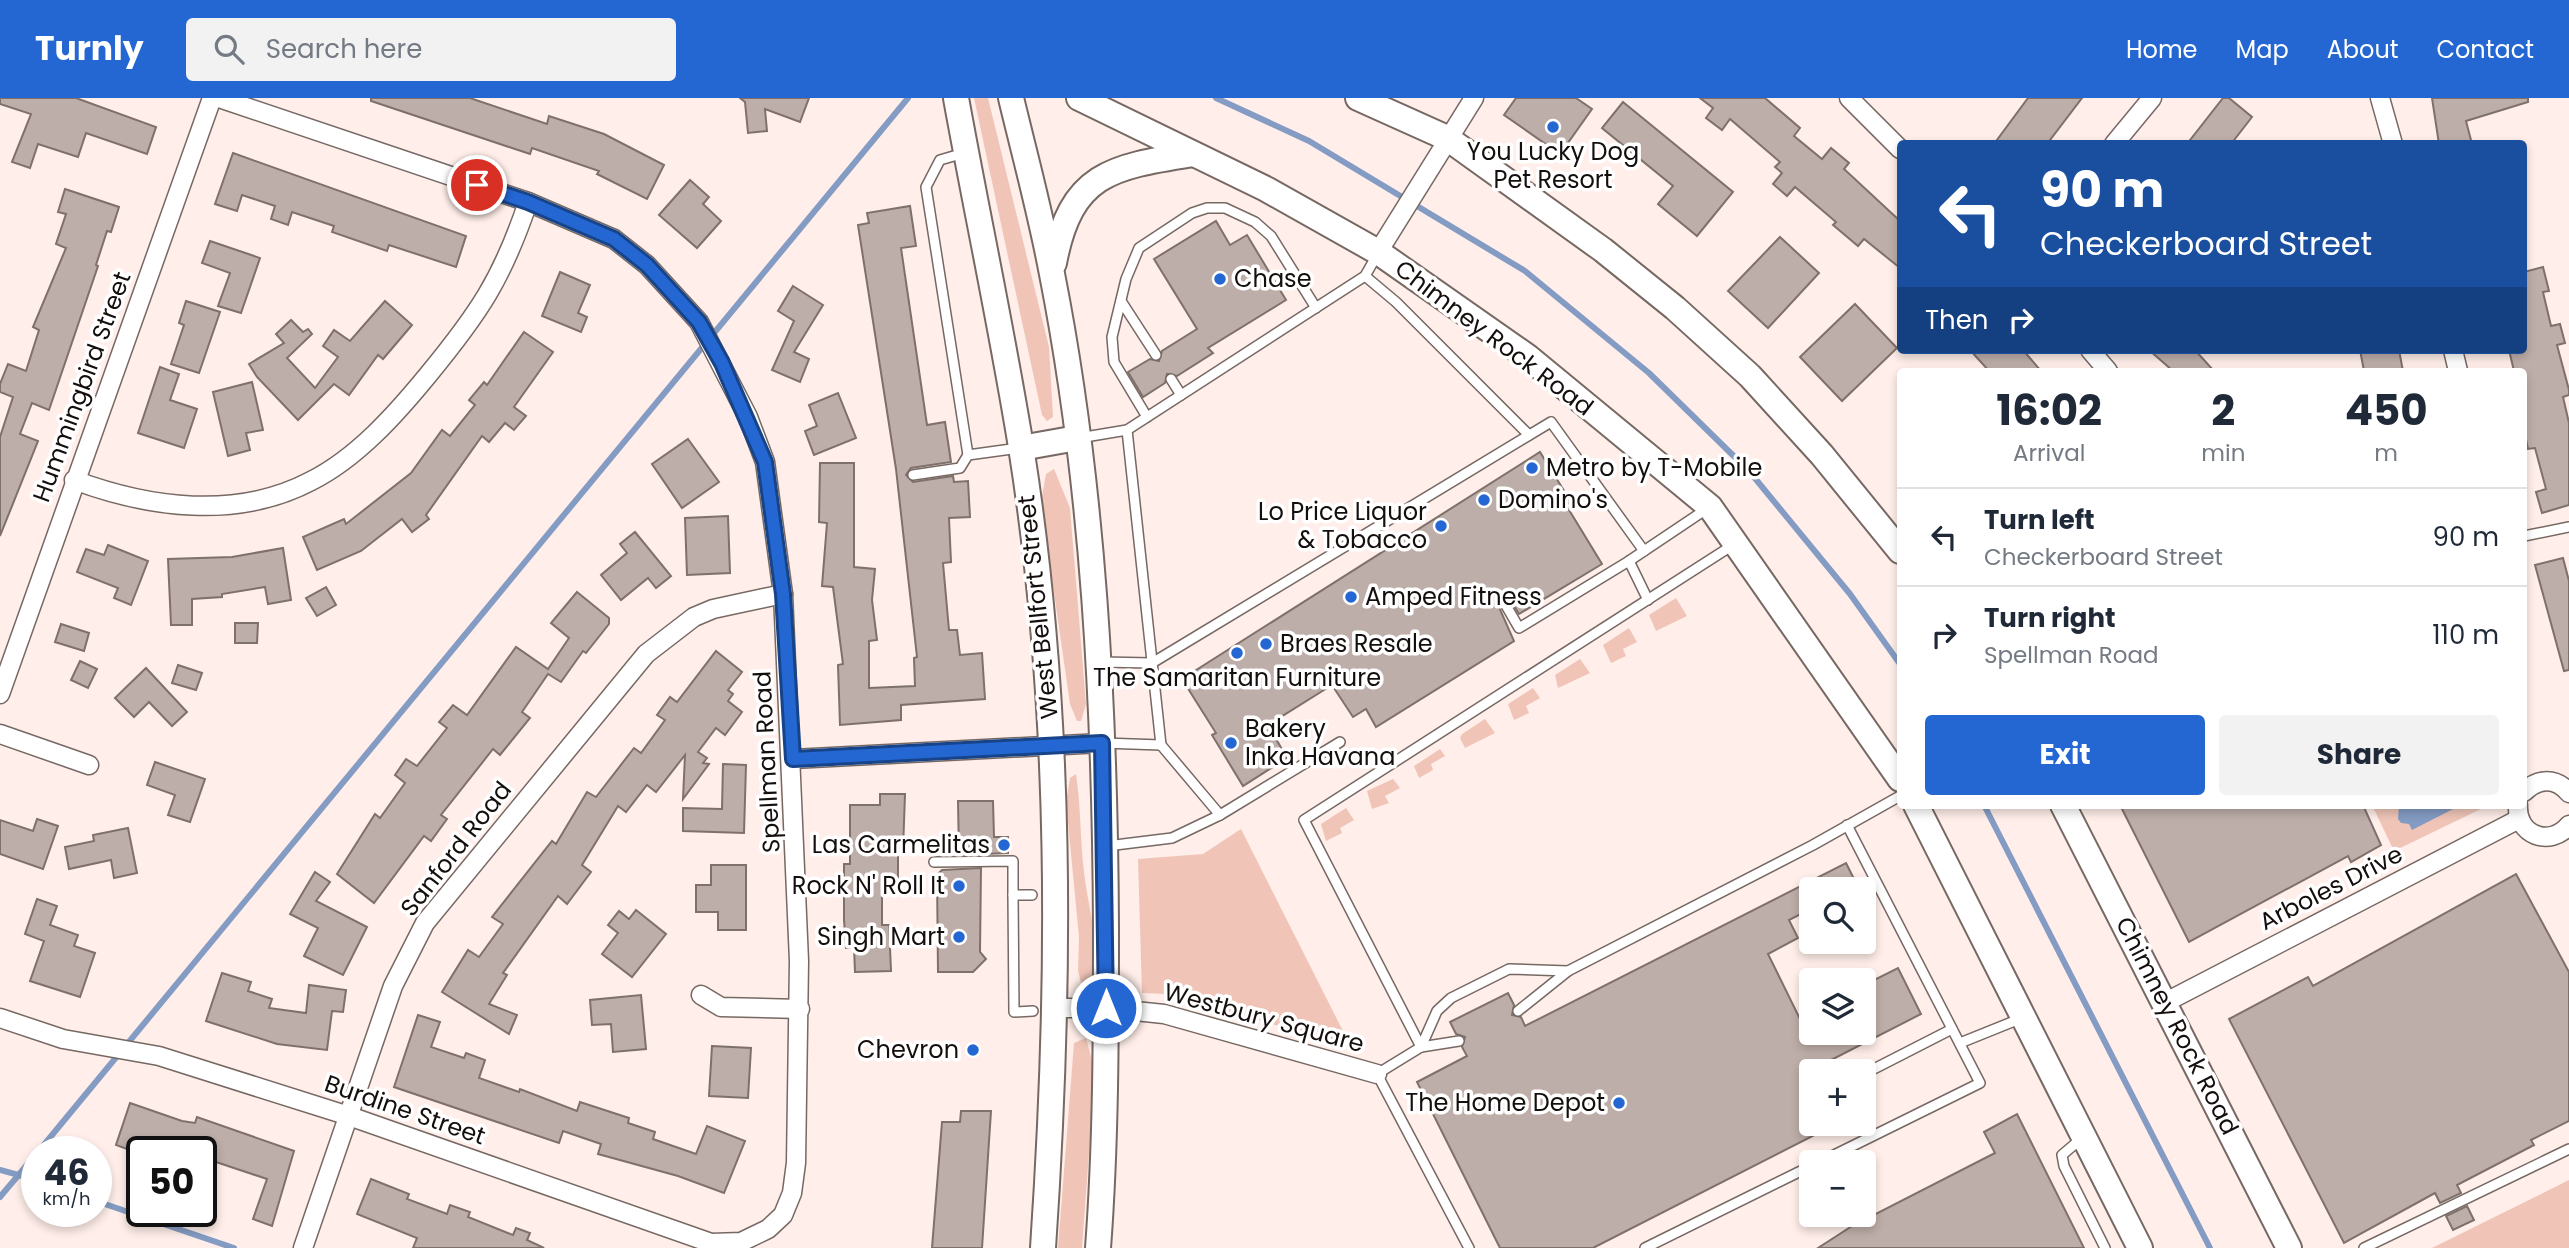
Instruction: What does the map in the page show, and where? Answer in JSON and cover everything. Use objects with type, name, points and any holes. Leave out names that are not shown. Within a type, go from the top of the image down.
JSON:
[{"type":"main road","name":"West Bellfort Street","points":[[956,98],[1021,448],[1041,618],[1051,746],[1044,1010],[1042,1248]]},
{"type":"main road","points":[[1011,98],[1052,274],[1077,439],[1100,662],[1106,846],[1106,1008],[1098,1248]]},
{"type":"main road","name":"Chimney Rock Road","points":[[1079,98],[1266,190],[1378,252],[1528,356],[1710,507],[1897,775]]},
{"type":"main road","points":[[1358,98],[1447,138],[1603,250],[1675,308],[1749,376],[1786,415],[1897,547]]},
{"type":"main road","points":[[1052,274],[1063,225],[1075,200],[1099,177],[1143,162],[1193,153]]},
{"type":"main road","points":[[1021,448],[1077,439]]},
{"type":"main road","points":[[1918,809],[2140,1248]]},
{"type":"main road","name":"Chimney Rock Road","points":[[2065,809],[2166,1002],[2289,1248]]},
{"type":"street","name":"Hummingbird Street","points":[[0,694],[212,98]]},
{"type":"street","name":"Spellman Road","points":[[219,98],[528,202],[614,239],[647,265],[699,322],[722,363],[765,462],[783,594],[793,759],[800,1009],[796,1163],[792,1193],[783,1215]]},
{"type":"street","points":[[1378,252],[1474,98]]},
{"type":"street","points":[[1849,98],[1897,146]]},
{"type":"street","points":[[2117,140],[2152,98]]},
{"type":"street","points":[[2380,98],[2392,140]]},
{"type":"street","points":[[74,480],[140,501],[202,506],[258,498],[311,482],[366,441],[412,394],[477,315],[499,279],[528,202]]},
{"type":"street","points":[[2094,354],[2106,368]]},
{"type":"street","name":"Sanford Road","points":[[305,1244],[393,986],[425,923],[646,654],[694,617],[713,609],[783,594]]},
{"type":"street","points":[[0,733],[89,765]]},
{"type":"street","points":[[793,759],[1102,743]]},
{"type":"street","points":[[2527,790],[2539,781],[2548,781],[2558,783],[2569,793]]},
{"type":"street","name":"Arboles Drive","points":[[2166,1002],[2519,812],[2531,833],[2539,837],[2557,835],[2569,825]]},
{"type":"street","points":[[701,995],[721,1007],[800,1009]]},
{"type":"street","name":"Westbury Square","points":[[1044,1010],[1106,1008],[1164,1014],[1377,1073]]},
{"type":"street","name":"Burdine Street","points":[[0,1018],[63,1039],[159,1056],[349,1116],[711,1243],[741,1242],[768,1229],[783,1215]]},
{"type":"lane","points":[[913,475],[960,468],[968,455],[926,187],[940,160],[966,152]]},
{"type":"lane","points":[[1147,417],[1114,362],[1112,337],[1126,279],[1139,248],[1192,213],[1207,208],[1225,208],[1255,222],[1271,236],[1316,308]]},
{"type":"lane","points":[[1077,439],[1127,430],[1365,276],[1378,252]]},
{"type":"lane","points":[[1365,276],[1396,302],[1529,435]]},
{"type":"lane","points":[[1121,301],[1156,355]]},
{"type":"lane","points":[[1171,379],[1181,395]]},
{"type":"lane","points":[[1100,662],[1152,663],[1551,422],[1644,551]]},
{"type":"lane","points":[[1127,430],[1161,745],[1220,815]]},
{"type":"lane","points":[[968,455],[1021,448]]},
{"type":"lane","points":[[1504,602],[1519,628],[1629,561],[1710,507]]},
{"type":"lane","points":[[2527,535],[2569,527]]},
{"type":"lane","points":[[1421,1047],[1304,820],[1736,543]]},
{"type":"lane","points":[[1629,561],[1648,600]]},
{"type":"lane","points":[[1106,846],[1172,838],[1220,815],[1340,742]]},
{"type":"lane","points":[[1102,743],[1161,745]]},
{"type":"lane","points":[[1518,1012],[1568,971],[1897,798]]},
{"type":"lane","points":[[1844,1150],[1980,1083],[1847,825]]},
{"type":"lane","points":[[934,862],[1013,860],[1014,1012],[1044,1010]]},
{"type":"lane","points":[[1013,895],[1032,895]]},
{"type":"lane","points":[[1421,1047],[1437,1011],[1451,998],[1509,969],[1568,971]]},
{"type":"lane","points":[[1960,1043],[2022,1018]]},
{"type":"lane","points":[[1876,1068],[1952,1029]]},
{"type":"lane","points":[[1459,1041],[1421,1047],[1377,1073],[1469,1248]]},
{"type":"lane","points":[[2083,1138],[2062,1155],[2064,1166],[2105,1248]]},
{"type":"lane","points":[[2364,1248],[2569,1149]]},
{"type":"lane","points":[[1645,1248],[1799,1172]]},
{"type":"shaded area","points":[[974,98],[988,98],[1049,347],[1053,417],[1047,421],[1042,415]]},
{"type":"shaded area","points":[[1054,469],[1070,508],[1086,704],[1081,721],[1077,721],[1070,704],[1041,502],[1046,474]]},
{"type":"shaded area","points":[[1676,598],[1687,616],[1656,631],[1649,615]]},
{"type":"shaded area","points":[[1629,628],[1637,642],[1623,649],[1626,656],[1611,663],[1603,645]]},
{"type":"shaded area","points":[[1580,659],[1590,673],[1558,688],[1555,675]]},
{"type":"shaded area","points":[[1533,688],[1540,698],[1526,706],[1529,713],[1514,720],[1508,704]]},
{"type":"shaded area","points":[[1485,719],[1495,733],[1465,748],[1460,738],[1462,734]]},
{"type":"shaded area","points":[[1440,749],[1445,756],[1431,764],[1433,770],[1419,778],[1414,766]]},
{"type":"shaded area","points":[[1076,774],[1084,872],[1095,947],[1092,976],[1087,990],[1082,986],[1078,971],[1079,937],[1066,802],[1070,778]]},
{"type":"shaded area","points":[[1393,779],[1400,788],[1385,796],[1389,803],[1372,809],[1367,791]]},
{"type":"shaded area","points":[[1346,808],[1354,820],[1340,828],[1342,833],[1326,841],[1321,824]]},
{"type":"shaded area","points":[[2374,809],[2481,809],[2394,851]]},
{"type":"shaded area","points":[[1241,829],[1350,1046],[1166,994],[1142,993],[1138,859],[1203,854]]},
{"type":"shaded area","points":[[1086,1038],[1095,1072],[1082,1248],[1058,1248],[1074,1043]]},
{"type":"shaded area","points":[[2569,1180],[2569,1248],[2432,1248]]},
{"type":"water","points":[[2399,809],[2453,809],[2412,830],[2409,824],[2401,823],[2398,819]]},
{"type":"building","points":[[0,98],[76,98],[156,127],[147,154],[86,133],[78,157],[38,144],[30,168],[12,162],[31,114],[0,104]]},
{"type":"building","points":[[371,98],[470,98],[547,124],[549,116],[604,134],[664,165],[647,199],[597,174],[599,171],[532,148],[530,154],[371,101]]},
{"type":"building","points":[[740,98],[809,98],[800,122],[765,109],[767,131],[748,133],[745,102]]},
{"type":"building","name":"You Lucky Dog Pet Resort","points":[[1516,98],[1576,98],[1592,109],[1560,154],[1504,115]]},
{"type":"building","points":[[1700,98],[1765,98],[1800,128],[1794,136],[1822,159],[1831,148],[1849,163],[1844,169],[1897,218],[1897,266],[1864,239],[1858,246],[1833,225],[1836,222],[1795,187],[1787,196],[1773,184],[1782,173],[1775,167],[1780,162],[1730,119],[1722,130],[1706,118],[1713,108]]},
{"type":"building","points":[[2028,98],[2082,98],[2050,140],[1997,140]]},
{"type":"building","points":[[2223,98],[2229,98],[2252,117],[2234,140],[2190,140]]},
{"type":"building","points":[[2432,98],[2528,98],[2528,102],[2466,121],[2471,140],[2438,140]]},
{"type":"building","points":[[1623,102],[1733,192],[1697,236],[1658,204],[1673,186],[1602,128]]},
{"type":"building","points":[[233,153],[466,236],[456,267],[389,245],[387,251],[332,232],[334,226],[292,212],[288,225],[271,219],[275,206],[242,195],[237,211],[215,204]]},
{"type":"building","points":[[690,180],[709,197],[703,204],[721,221],[697,248],[659,215]]},
{"type":"building","points":[[65,189],[119,207],[111,232],[107,231],[96,265],[98,266],[49,410],[32,403],[20,434],[38,441],[0,536],[0,437],[13,397],[0,392],[0,384],[8,364],[26,371],[39,330],[33,327],[66,248],[56,244],[66,214],[58,212]]},
{"type":"building","points":[[910,206],[916,246],[901,248],[927,425],[945,422],[951,462],[911,468],[906,475],[913,482],[953,476],[954,482],[968,481],[970,517],[949,518],[951,562],[943,563],[949,630],[957,630],[960,655],[982,653],[985,699],[901,705],[901,720],[840,725],[838,665],[843,664],[833,587],[822,586],[827,523],[819,522],[820,463],[854,463],[854,567],[875,569],[872,600],[877,640],[869,641],[869,688],[915,686],[914,658],[917,657],[896,469],[858,225],[869,223],[867,213]]},
{"type":"building","name":"Chase","points":[[1216,221],[1230,245],[1247,235],[1286,300],[1208,348],[1213,353],[1177,376],[1167,374],[1165,383],[1143,397],[1128,372],[1150,359],[1159,361],[1162,351],[1197,329],[1154,259]]},
{"type":"building","points":[[1780,237],[1819,273],[1768,328],[1728,291]]},
{"type":"building","points":[[210,241],[260,258],[241,313],[218,306],[230,273],[202,263]]},
{"type":"building","points":[[2543,267],[2549,291],[2543,292],[2551,326],[2560,324],[2565,343],[2557,345],[2569,390],[2569,395],[2563,397],[2569,423],[2569,505],[2542,513],[2536,492],[2546,489],[2535,448],[2528,449],[2527,444],[2527,368],[2513,368],[2510,354],[2527,354],[2527,271]]},
{"type":"building","points":[[560,272],[590,285],[578,313],[587,317],[581,332],[542,316]]},
{"type":"building","points":[[793,286],[823,305],[794,352],[809,359],[800,382],[772,370],[794,321],[778,311]]},
{"type":"building","points":[[186,301],[220,312],[199,373],[171,364],[184,325],[179,323]]},
{"type":"building","points":[[385,301],[412,325],[383,359],[378,355],[349,395],[334,384],[298,420],[257,377],[249,364],[284,343],[276,334],[291,320],[303,332],[308,329],[312,334],[287,358],[315,388],[338,357],[323,346],[334,330],[350,341]]},
{"type":"building","points":[[1855,304],[1897,348],[1842,401],[1800,357]]},
{"type":"building","points":[[524,332],[553,352],[514,407],[526,416],[514,430],[505,423],[489,442],[482,436],[426,515],[429,519],[412,532],[402,519],[361,551],[317,570],[303,537],[344,519],[346,524],[411,473],[442,430],[450,436],[475,405],[469,400],[484,382],[487,385]]},
{"type":"building","points":[[1974,354],[2026,354],[2038,368],[1986,368]]},
{"type":"building","points":[[2154,354],[2199,354],[2211,368],[2170,368]]},
{"type":"building","points":[[2361,354],[2400,354],[2402,368],[2363,368]]},
{"type":"building","points":[[160,367],[179,374],[170,400],[197,409],[184,448],[138,433]]},
{"type":"building","points":[[252,382],[263,430],[246,433],[250,450],[228,456],[213,392]]},
{"type":"building","points":[[838,393],[856,438],[814,455],[805,431],[817,426],[809,405]]},
{"type":"building","points":[[688,439],[719,482],[682,508],[652,464]]},
{"type":"building","points":[[1540,452],[1571,502],[1566,505],[1602,564],[1519,614],[1508,596],[1500,596],[1498,605],[1514,641],[1376,727],[1366,709],[1353,717],[1332,685],[1268,725],[1287,758],[1243,786],[1212,735],[1216,733],[1182,679]]},
{"type":"building","points":[[728,516],[730,573],[687,575],[685,518]]},
{"type":"building","points":[[635,532],[671,576],[656,588],[648,578],[621,600],[601,575],[627,553],[620,544]]},
{"type":"building","points":[[108,545],[148,561],[131,605],[114,598],[118,588],[77,572],[86,549],[104,555]]},
{"type":"building","points":[[283,548],[291,600],[268,604],[265,587],[222,594],[222,597],[192,599],[192,625],[171,625],[168,559],[232,557]]},
{"type":"building","points":[[2563,558],[2569,581],[2569,670],[2564,671],[2535,565]]},
{"type":"building","points":[[326,587],[336,605],[317,616],[306,598]]},
{"type":"building","points":[[577,592],[609,618],[609,624],[586,653],[583,651],[561,682],[548,674],[522,712],[530,718],[500,755],[493,749],[441,815],[447,819],[431,841],[424,836],[374,903],[337,874],[375,814],[380,818],[405,783],[395,775],[406,759],[417,766],[447,728],[439,722],[453,705],[467,715],[516,647],[548,669],[569,638],[551,623]]},
{"type":"building","points":[[235,623],[258,623],[257,643],[235,643]]},
{"type":"building","points":[[61,624],[89,633],[84,651],[55,642]]},
{"type":"building","points":[[716,651],[742,672],[728,690],[733,694],[728,701],[742,712],[725,735],[716,728],[698,752],[707,758],[703,763],[709,764],[683,799],[685,755],[656,792],[647,785],[626,812],[618,806],[582,865],[591,872],[567,904],[558,896],[503,973],[507,975],[489,1004],[517,1015],[509,1034],[442,992],[468,950],[479,957],[503,924],[492,917],[552,841],[556,844],[587,792],[596,797],[634,748],[641,753],[665,720],[657,715],[670,697],[677,702]]},
{"type":"building","points":[[80,661],[97,669],[88,688],[71,680]]},
{"type":"building","points":[[178,665],[202,673],[196,690],[172,683]]},
{"type":"building","points":[[146,668],[187,712],[172,726],[149,702],[134,717],[115,698]]},
{"type":"building","points":[[155,762],[205,779],[190,822],[168,815],[175,795],[147,785]]},
{"type":"building","points":[[723,764],[746,765],[744,833],[683,831],[683,808],[722,809]]},
{"type":"building","points":[[880,794],[905,794],[903,850],[898,850],[898,883],[882,883],[882,925],[889,925],[891,971],[855,972],[854,947],[846,948],[844,920],[844,864],[850,864],[850,805],[880,805]]},
{"type":"building","points":[[958,801],[993,801],[994,837],[1008,837],[1008,853],[959,855]]},
{"type":"building","points":[[2122,809],[2365,809],[2381,845],[2351,862],[2348,856],[2189,942]]},
{"type":"building","points":[[37,819],[58,826],[43,869],[0,854],[0,820],[33,831]]},
{"type":"building","points":[[128,828],[137,873],[114,878],[111,860],[69,869],[65,847],[94,841],[93,835]]},
{"type":"building","name":"The Home Depot","points":[[1846,863],[1853,877],[1818,877]]},
{"type":"building","points":[[711,865],[746,865],[746,930],[718,930],[718,912],[696,912],[696,885],[711,885]]},
{"type":"building","points":[[981,868],[980,952],[986,959],[973,972],[938,972],[937,875],[942,870]]},
{"type":"building","points":[[315,872],[330,882],[316,901],[367,927],[343,975],[304,956],[318,928],[290,914]]},
{"type":"building","points":[[2516,874],[2569,972],[2569,1121],[2531,1140],[2534,1145],[2457,1185],[2461,1193],[2440,1203],[2435,1193],[2344,1243],[2229,1019],[2308,977],[2313,986]]},
{"type":"building","name":"The Home Depot","points":[[1799,887],[1799,915],[1789,920],[1798,938],[1768,954],[1799,1017],[1799,1045],[1860,1045],[1833,1059],[1799,1059],[1799,1136],[1812,1136],[1593,1248],[1500,1248],[1417,1082],[1467,1056],[1462,1047],[1465,1037],[1456,1034],[1450,1022],[1508,993],[1514,1005],[1512,1015],[1521,1017],[1525,1026]]},
{"type":"building","points":[[37,899],[57,906],[50,925],[78,935],[74,946],[95,953],[80,997],[30,981],[44,941],[25,934]]},
{"type":"building","points":[[636,910],[666,934],[632,977],[602,954],[618,933],[608,925],[619,911],[629,919]]},
{"type":"building","name":"The Home Depot","points":[[1898,968],[1921,1014],[1876,1037],[1876,979]]},
{"type":"building","points":[[222,973],[251,982],[248,991],[272,999],[269,1008],[306,1013],[309,985],[346,990],[343,1012],[332,1011],[327,1050],[277,1044],[206,1021]]},
{"type":"building","points":[[641,995],[646,1049],[613,1052],[611,1024],[592,1025],[590,1000]]},
{"type":"building","points":[[418,1015],[440,1022],[431,1047],[464,1058],[466,1053],[485,1060],[479,1078],[519,1092],[520,1089],[577,1111],[580,1102],[629,1118],[628,1123],[655,1132],[653,1139],[696,1154],[707,1126],[745,1141],[724,1193],[678,1176],[598,1154],[601,1144],[563,1131],[559,1143],[394,1087]]},
{"type":"building","points":[[712,1046],[751,1048],[748,1098],[709,1096]]},
{"type":"building","points":[[130,1103],[182,1121],[195,1123],[197,1117],[294,1151],[272,1226],[253,1219],[267,1179],[217,1162],[217,1136],[126,1136],[126,1149],[116,1145]]},
{"type":"building","points":[[961,1111],[991,1111],[982,1248],[932,1248],[942,1122],[960,1122]]},
{"type":"building","points":[[2017,1114],[2084,1248],[1818,1248],[1850,1227],[1876,1227],[1876,1214],[1995,1153],[1984,1132]]},
{"type":"building","points":[[371,1179],[409,1194],[407,1199],[447,1214],[450,1205],[470,1212],[468,1217],[513,1235],[516,1228],[530,1233],[527,1240],[544,1248],[413,1248],[417,1238],[357,1214]]},
{"type":"building","points":[[2467,1206],[2474,1220],[2453,1230],[2446,1216]]},
{"type":"waterway","points":[[51,1136],[908,98]]},
{"type":"waterway","points":[[1216,98],[1309,141],[1525,271],[1649,373],[1749,471],[1850,594],[1897,660]]},
{"type":"waterway","points":[[1986,809],[2210,1248]]},
{"type":"waterway","points":[[0,1170],[21,1176]]},
{"type":"waterway","points":[[0,1197],[21,1172]]},
{"type":"waterway","points":[[112,1206],[234,1248]]},
{"type":"place","name":"You Lucky Dog Pet Resort","points":[[1553,127]]},
{"type":"place","name":"Chase","points":[[1220,279]]},
{"type":"place","name":"Metro by T-Mobile","points":[[1532,468]]},
{"type":"place","name":"Domino's","points":[[1484,500]]},
{"type":"place","name":"Lo Price Liquor & Tobacco","points":[[1441,526]]},
{"type":"place","name":"Amped Fitness","points":[[1351,597]]},
{"type":"place","name":"Braes Resale","points":[[1266,644]]},
{"type":"place","name":"The Samaritan Furniture","points":[[1237,653]]},
{"type":"place","name":"Bakery Inka Havana","points":[[1231,743]]},
{"type":"place","name":"Las Carmelitas","points":[[1004,845]]},
{"type":"place","name":"Rock N' Roll It","points":[[959,886]]},
{"type":"place","name":"Singh Mart","points":[[959,937]]},
{"type":"place","name":"Chevron","points":[[973,1050]]},
{"type":"place","name":"The Home Depot","points":[[1619,1103]]},
{"type":"route","points":[[477,185],[528,202],[614,239],[647,265],[699,322],[722,363],[748,417],[765,462],[783,594],[793,759],[1102,743],[1106,846],[1106,1008]]}]
